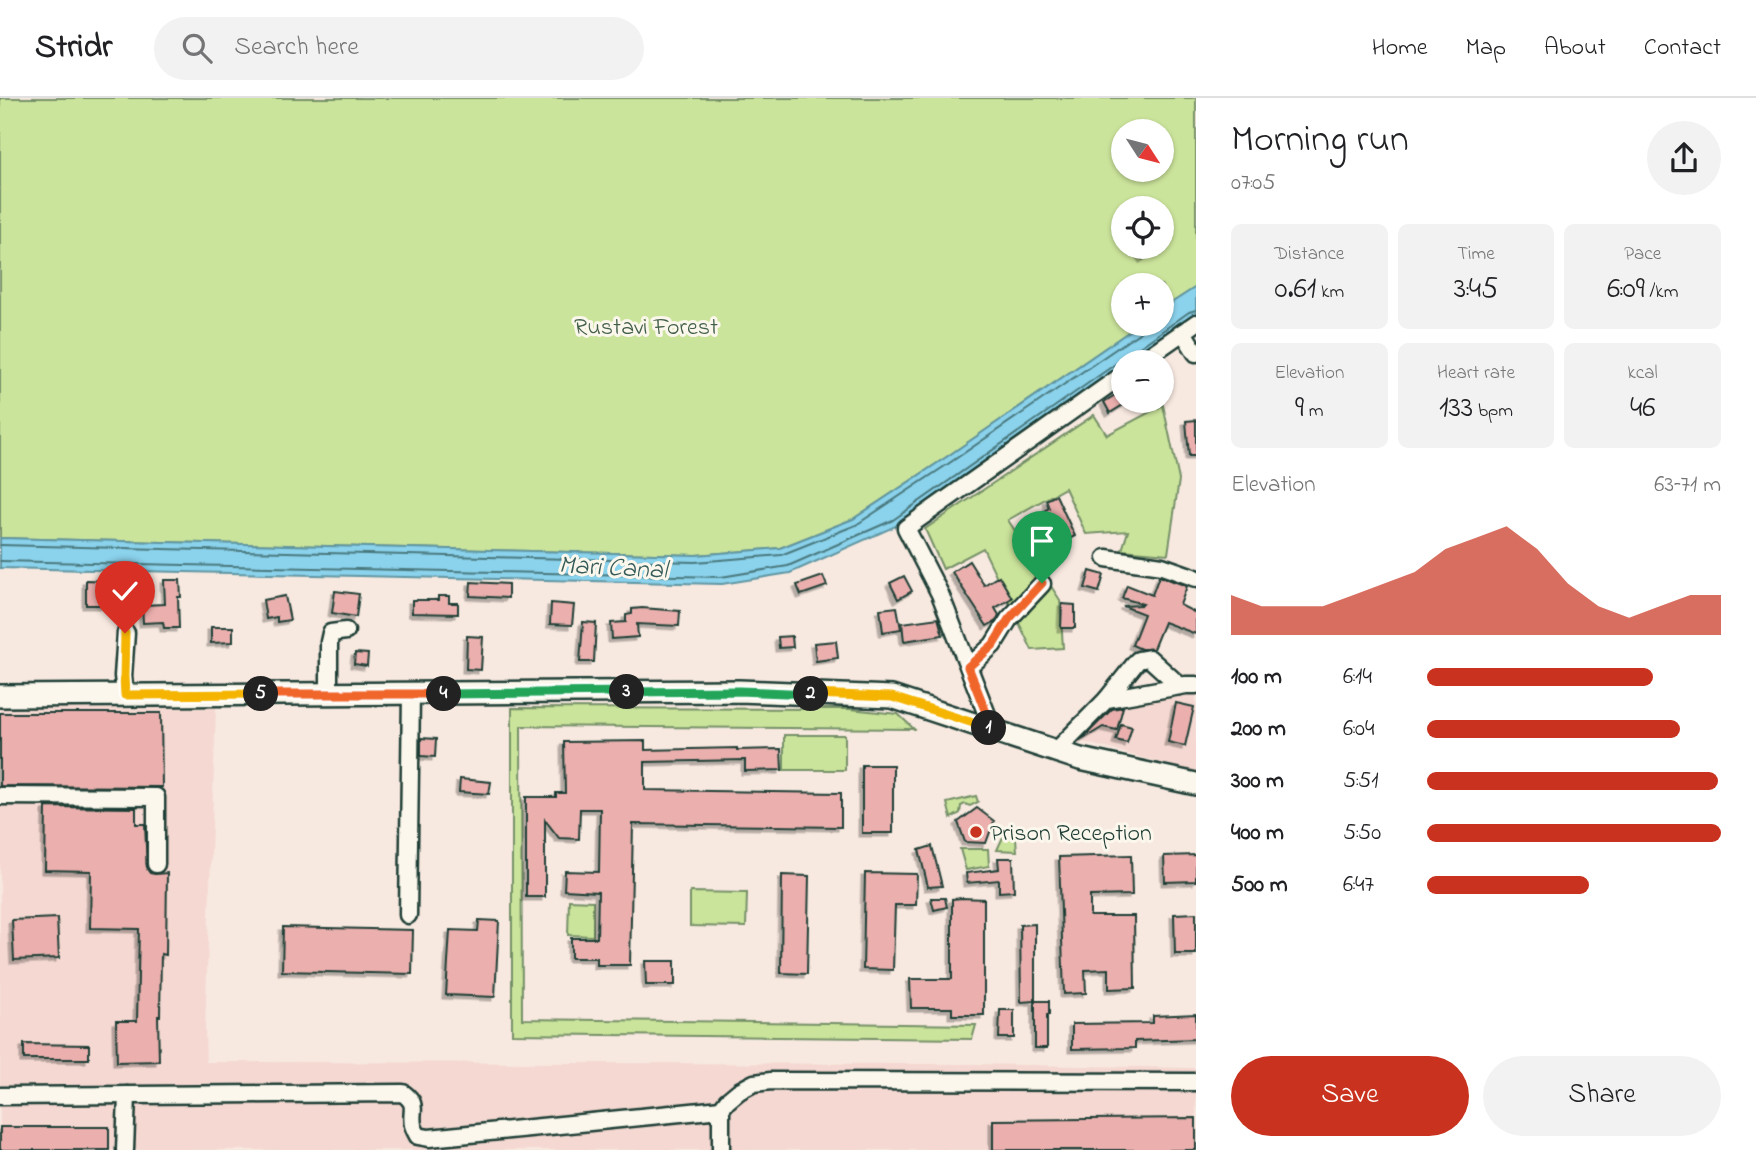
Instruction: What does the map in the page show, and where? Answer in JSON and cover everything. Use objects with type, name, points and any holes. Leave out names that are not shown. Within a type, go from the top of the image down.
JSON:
[{"type":"main road","points":[[0,696],[739,691],[892,697],[1080,760],[1196,784]]},
{"type":"street","points":[[1157,350],[1189,327],[1196,353]]},
{"type":"street","points":[[993,730],[940,594],[906,528],[1111,383]]},
{"type":"street","points":[[1106,558],[1162,566],[1196,578]]},
{"type":"street","points":[[968,667],[993,645],[1009,619],[1042,583]]},
{"type":"street","points":[[329,694],[331,633],[346,631]]},
{"type":"street","points":[[125,633],[125,695]]},
{"type":"street","points":[[1055,752],[1107,699],[1138,660],[1149,658],[1188,685]]},
{"type":"street","points":[[1107,699],[1188,685]]},
{"type":"street","points":[[408,915],[411,694]]},
{"type":"street","points":[[0,796],[156,797],[156,864]]},
{"type":"street","points":[[721,1150],[721,1109],[739,1091],[754,1083],[1196,1082]]},
{"type":"street","points":[[0,1096],[403,1093],[411,1099],[414,1107],[413,1126],[418,1136],[429,1138],[721,1109]]},
{"type":"street","points":[[125,1150],[127,1095]]},
{"type":"shaded area","points":[[1196,693],[1196,772],[1072,739],[1107,704]]},
{"type":"shaded area","points":[[216,708],[206,1062],[973,1064],[1196,1068],[1196,1150],[0,1150],[0,709]]},
{"type":"green space","name":"Rustavi Forest","points":[[0,98],[1196,98],[1196,287],[1174,301],[1174,273],[1111,273],[1111,336],[1123,336],[945,458],[853,519],[780,548],[696,555],[0,538]]},
{"type":"green space","points":[[1148,413],[1165,413],[1179,480],[1168,554],[1122,550],[1128,531],[1086,534],[1065,488],[1008,520],[1060,600],[1063,648],[1032,650],[983,548],[943,569],[925,529],[1094,415],[1107,435]]},
{"type":"green space","points":[[512,708],[850,709],[898,714],[914,729],[521,726],[522,1019],[976,1025],[972,1039],[512,1034]]},
{"type":"green space","points":[[784,735],[845,735],[845,770],[784,770]]},
{"type":"green space","points":[[976,796],[978,802],[961,806],[960,813],[951,818],[947,803]]},
{"type":"green space","points":[[1008,826],[1015,827],[1017,851],[997,850]]},
{"type":"green space","points":[[960,849],[988,849],[989,866],[966,870]]},
{"type":"green space","points":[[690,892],[747,893],[746,927],[690,926]]},
{"type":"green space","points":[[569,900],[593,901],[593,936],[568,935]]},
{"type":"water","points":[[1196,287],[1196,316],[1174,331],[1174,301]]},
{"type":"water","name":"Mari Canal","points":[[1123,336],[1167,336],[1147,350],[1111,350],[1111,375],[896,526],[790,573],[722,584],[0,568],[0,538],[696,555],[780,548],[853,519]]},
{"type":"building","points":[[1111,398],[1110,413],[1104,402]]},
{"type":"building","points":[[1196,420],[1196,456],[1189,456],[1186,421]]},
{"type":"building","points":[[1056,495],[1075,536],[1053,547],[1035,516],[1049,508],[1046,500]]},
{"type":"building","points":[[969,561],[984,585],[999,576],[1012,598],[995,608],[999,615],[996,621],[987,626],[952,572]]},
{"type":"building","points":[[1090,571],[1104,575],[1099,592],[1085,588]]},
{"type":"building","points":[[823,576],[827,586],[801,595],[797,585]]},
{"type":"building","points":[[904,576],[912,591],[898,599],[890,583]]},
{"type":"building","points":[[1159,576],[1187,586],[1180,605],[1196,613],[1196,634],[1164,622],[1153,649],[1141,649],[1132,645],[1144,614],[1123,606],[1143,604],[1122,598],[1127,585],[1152,595]]},
{"type":"building","points":[[86,580],[109,581],[109,605],[86,605]]},
{"type":"building","points":[[164,580],[180,580],[179,628],[164,628],[163,622],[143,623],[142,605],[165,604]]},
{"type":"building","points":[[471,582],[508,584],[508,598],[470,596]]},
{"type":"building","points":[[335,591],[359,594],[356,617],[332,613]]},
{"type":"building","points":[[285,596],[290,620],[277,622],[277,617],[266,619],[263,600]]},
{"type":"building","points":[[438,596],[449,596],[449,603],[458,603],[458,614],[412,613],[412,600],[438,600]]},
{"type":"building","points":[[551,603],[574,605],[572,625],[550,624]]},
{"type":"building","points":[[1062,604],[1075,605],[1075,628],[1061,628]]},
{"type":"building","points":[[897,607],[901,629],[883,632],[880,609]]},
{"type":"building","points":[[632,609],[680,611],[679,626],[637,624],[638,637],[612,639],[611,623],[626,622],[626,615],[632,614]]},
{"type":"building","points":[[938,618],[943,635],[904,641],[902,623]]},
{"type":"building","points":[[583,622],[596,623],[594,662],[580,662]]},
{"type":"building","points":[[211,627],[233,627],[233,642],[211,643]]},
{"type":"building","points":[[467,636],[483,637],[481,670],[466,669]]},
{"type":"building","points":[[792,636],[793,647],[779,648],[778,637]]},
{"type":"building","points":[[836,641],[838,658],[816,661],[814,643]]},
{"type":"building","points":[[355,653],[368,654],[367,666],[354,664]]},
{"type":"building","points":[[1176,703],[1194,707],[1185,746],[1168,742]]},
{"type":"building","points":[[1123,707],[1117,730],[1103,727],[1080,741],[1112,709]]},
{"type":"building","points":[[0,713],[161,713],[162,787],[0,786]]},
{"type":"building","points":[[1121,724],[1132,727],[1127,743],[1116,740]]},
{"type":"building","points":[[421,738],[436,739],[435,757],[421,756]]},
{"type":"building","points":[[645,741],[645,750],[781,749],[782,770],[745,771],[745,760],[645,762],[645,790],[841,793],[841,827],[633,824],[630,965],[597,965],[597,958],[571,958],[571,938],[597,938],[598,892],[564,890],[565,871],[599,872],[600,809],[580,809],[579,839],[559,838],[545,820],[545,897],[526,897],[526,797],[556,797],[556,793],[565,793],[564,742]]},
{"type":"building","points":[[862,765],[893,765],[893,833],[862,833]]},
{"type":"building","points":[[460,779],[491,782],[489,794],[459,792]]},
{"type":"building","points":[[46,807],[136,808],[136,824],[145,824],[147,869],[155,874],[167,873],[166,955],[161,954],[158,1016],[159,1061],[117,1062],[116,1021],[137,1021],[139,929],[90,928],[91,871],[45,870]]},
{"type":"building","name":"Prison Reception","points":[[977,808],[994,821],[986,843],[965,842],[958,822]]},
{"type":"building","points":[[932,846],[942,886],[928,887],[919,850]]},
{"type":"building","points":[[1131,855],[1132,895],[1090,896],[1090,916],[1134,916],[1135,988],[1109,989],[1109,969],[1085,970],[1086,993],[1064,994],[1059,857]]},
{"type":"building","points":[[1196,855],[1196,881],[1165,882],[1164,856]]},
{"type":"building","points":[[998,858],[1013,858],[1014,891],[999,892],[999,880],[967,883],[966,873],[999,869]]},
{"type":"building","points":[[865,873],[917,874],[916,905],[895,905],[893,970],[863,969]]},
{"type":"building","points":[[782,875],[809,876],[807,974],[781,973]]},
{"type":"building","points":[[931,898],[945,898],[947,907],[934,910]]},
{"type":"building","points":[[952,899],[984,899],[984,1015],[952,1015],[952,1008],[911,1008],[910,979],[952,979]]},
{"type":"building","points":[[1196,913],[1196,954],[1175,954],[1174,914]]},
{"type":"building","points":[[57,918],[59,958],[14,960],[12,920]]},
{"type":"building","points":[[479,920],[499,921],[495,997],[446,995],[450,930],[478,931]]},
{"type":"building","points":[[1035,924],[1035,1001],[1021,1002],[1020,925]]},
{"type":"building","points":[[283,927],[413,930],[412,974],[282,971]]},
{"type":"building","points":[[645,961],[675,961],[675,985],[646,985]]},
{"type":"building","points":[[1035,1001],[1049,1001],[1047,1048],[1035,1048]]},
{"type":"building","points":[[1000,1010],[1014,1010],[1014,1038],[999,1038]]},
{"type":"building","points":[[1196,1014],[1196,1039],[1135,1041],[1135,1048],[1072,1049],[1072,1024],[1153,1023],[1153,1016]]},
{"type":"building","points":[[24,1044],[89,1045],[89,1059],[24,1059]]},
{"type":"building","points":[[1196,1118],[1196,1150],[993,1150],[993,1120]]},
{"type":"building","points":[[0,1127],[109,1127],[109,1150],[0,1150]]},
{"type":"place","name":"Prison Reception","points":[[976,832]]},
{"type":"route","points":[[125,633],[125,695],[739,691],[892,697],[993,730],[968,667],[993,645],[1009,619],[1042,583]]}]
